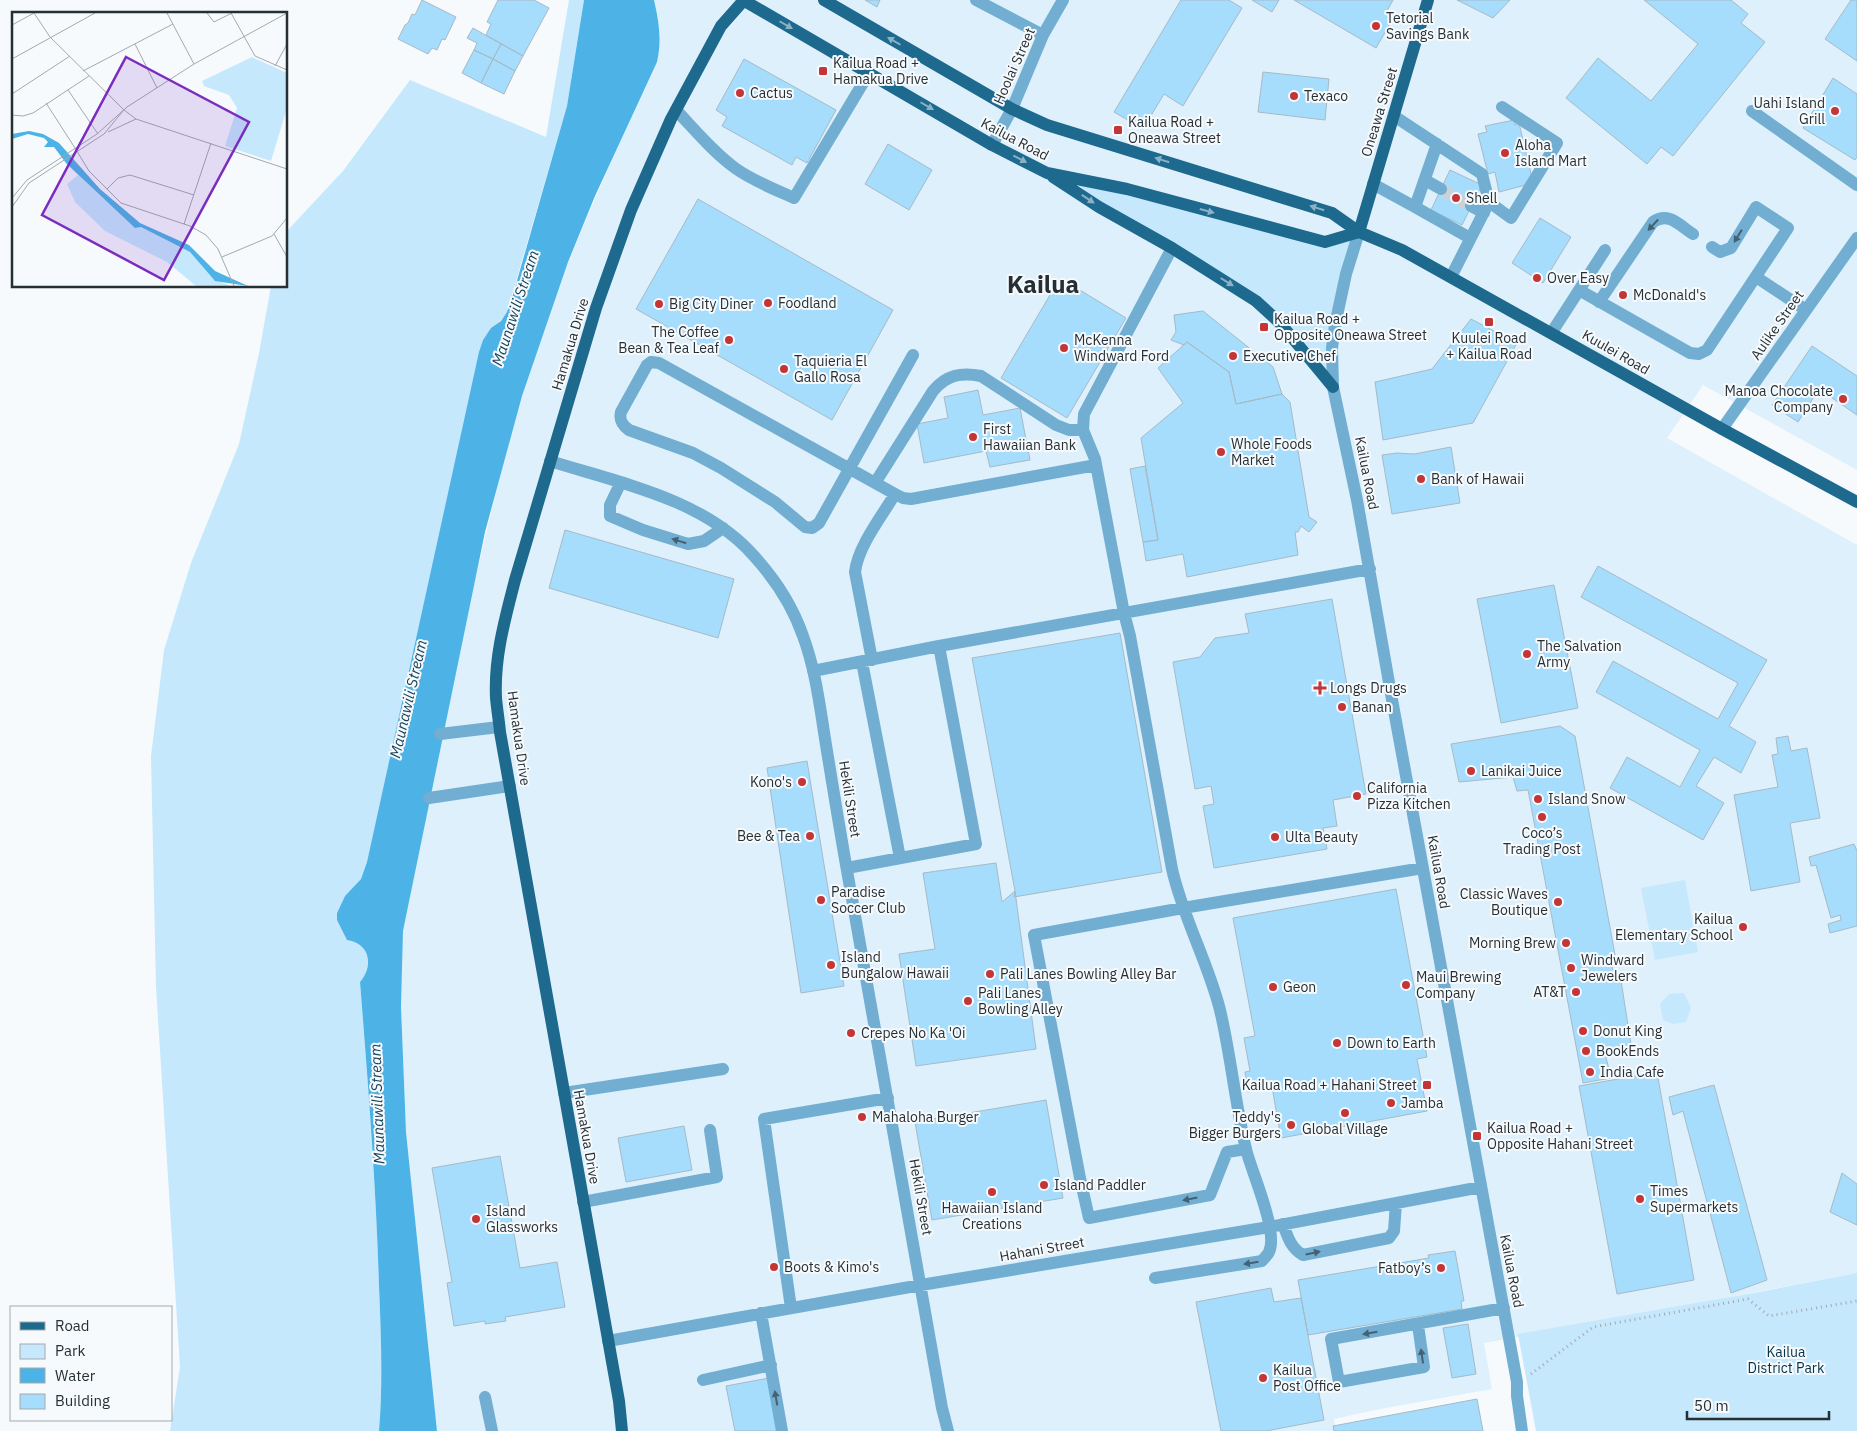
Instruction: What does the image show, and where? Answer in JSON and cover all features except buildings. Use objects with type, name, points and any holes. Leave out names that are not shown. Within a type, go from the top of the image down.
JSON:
[{"type":"main road","name":"Kailua Road","points":[[744,0],[992,144],[1047,173],[1126,189],[1325,242],[1359,232]]},
{"type":"main road","name":"Hamakua Drive","points":[[622,1431],[619,1401],[500,727],[496,688],[497,661],[501,632],[611,262],[631,210],[676,110],[721,26],[744,0]]},
{"type":"main road","name":"Kailua Road","points":[[824,0],[1012,109],[1047,124],[1332,213],[1359,232]]},
{"type":"main road","name":"Oneawa Street","points":[[1359,232],[1428,0]]},
{"type":"main road","points":[[1047,173],[1099,207],[1172,248],[1256,301],[1280,323],[1333,387]]},
{"type":"main road","name":"Kuulei Road","points":[[1359,232],[1402,250],[1552,332],[1722,429],[1857,502]]},
{"type":"street","points":[[976,0],[1043,35]]},
{"type":"street","name":"Hoolai Street","points":[[992,144],[1012,109],[1043,35],[1063,0]]},
{"type":"street","points":[[676,110],[713,149],[735,168],[763,184],[794,198],[869,73]]},
{"type":"street","points":[[1472,206],[1486,208],[1511,218],[1557,143],[1502,108]]},
{"type":"street","points":[[1752,111],[1857,185]]},
{"type":"street","points":[[1394,116],[1482,174],[1486,208],[1451,277]]},
{"type":"street","points":[[1416,208],[1437,144]]},
{"type":"street","points":[[1425,180],[1441,189]]},
{"type":"street","points":[[1374,184],[1470,238]]},
{"type":"street","points":[[1579,290],[1599,302],[1690,352],[1699,354],[1707,350],[1788,228],[1756,207],[1731,248],[1720,252],[1670,218],[1663,218],[1653,222],[1599,302]]},
{"type":"street","name":"Kailua Road","points":[[1359,232],[1346,274],[1335,326],[1332,348],[1333,387],[1345,438],[1370,569],[1518,1382],[1517,1396],[1522,1431]]},
{"type":"street","name":"Aulike Street","points":[[1722,429],[1857,238]]},
{"type":"street","points":[[1155,1278],[1262,1261],[1269,1252],[1272,1240],[1264,1200],[1246,1149],[1219,1009],[1205,965],[1177,892],[1130,636],[1096,465],[1083,430],[1084,414],[1172,248]]},
{"type":"street","points":[[1552,332],[1605,250]]},
{"type":"street","points":[[1756,277],[1806,310]]},
{"type":"street","points":[[913,355],[849,468],[819,523],[808,528],[755,489],[722,468],[693,453],[629,430],[621,422],[621,412],[647,365],[655,362],[849,468],[903,498],[911,499],[1096,465]]},
{"type":"street","points":[[875,483],[932,390],[952,376],[971,374],[981,376],[1056,425],[1069,430],[1083,430]]},
{"type":"street","name":"Hekili Street","points":[[550,462],[687,506],[707,516],[753,554],[772,578],[791,608],[800,628],[813,671],[920,1285],[942,1408],[948,1431]]},
{"type":"street","points":[[620,484],[610,505],[610,516],[618,520],[688,544],[704,541],[723,528]]},
{"type":"street","points":[[896,494],[864,546],[856,563],[855,572],[867,661],[900,858]]},
{"type":"street","points":[[813,671],[939,646],[1370,569]]},
{"type":"street","points":[[847,868],[976,844],[939,646]]},
{"type":"street","points":[[440,734],[500,727]]},
{"type":"street","points":[[429,798],[510,786]]},
{"type":"street","points":[[1246,1149],[1227,1152],[1210,1195],[1089,1218],[1034,935],[1423,868]]},
{"type":"street","points":[[564,1093],[723,1069]]},
{"type":"street","points":[[791,1308],[764,1119],[888,1098]]},
{"type":"street","points":[[583,1202],[717,1177],[710,1130]]},
{"type":"street","name":"Hahani Street","points":[[608,1341],[920,1285],[1269,1227],[1481,1187]]},
{"type":"street","points":[[1284,1224],[1288,1239],[1294,1250],[1303,1255],[1389,1238],[1394,1231],[1396,1203]]},
{"type":"street","points":[[1418,1324],[1424,1367],[1338,1382],[1331,1340],[1504,1308]]},
{"type":"street","points":[[762,1313],[782,1431]]},
{"type":"street","points":[[703,1380],[770,1365]]},
{"type":"street","points":[[485,1397],[492,1431]]},
{"type":"path","points":[[1528,776],[1552,771]]},
{"type":"path","points":[[1518,1382],[1593,1327],[1748,1299],[1769,1316],[1857,1301]]},
{"type":"shaded area","points":[[654,0],[1857,0],[1857,470],[1703,385],[1667,438],[1857,545],[1857,1273],[1704,1302],[1704,1304],[1484,1343],[1492,1389],[1334,1419],[1336,1431],[437,1431],[406,1132],[401,1007],[403,931],[470,601],[503,463],[522,396],[568,262],[625,129],[657,62],[660,41]]},
{"type":"green space","points":[[569,0],[584,0],[567,106],[507,312],[483,340],[367,862],[361,879],[345,896],[337,913],[356,941],[364,948],[369,960],[366,975],[360,982],[378,1248],[381,1358],[379,1431],[170,1431],[180,1367],[156,987],[151,756],[164,650],[191,563],[239,444],[259,353],[271,288],[288,288],[288,230],[343,171],[410,80],[546,137]]},
{"type":"green space","points":[[1047,173],[1322,242],[1359,232],[1337,313],[1333,387],[1280,323]]},
{"type":"green space","points":[[1685,880],[1698,952],[1655,960],[1641,888]]},
{"type":"green space","points":[[1684,993],[1691,1008],[1686,1022],[1673,1024],[1663,1020],[1660,1004],[1669,994]]},
{"type":"green space","name":"Kailua District Park","points":[[1857,1273],[1857,1431],[1536,1431],[1518,1334]]},
{"type":"water","name":"Maunawili Stream","points":[[584,0],[654,0],[659,31],[659,54],[595,196],[568,262],[522,396],[485,532],[403,931],[401,1007],[406,1132],[437,1431],[379,1431],[381,1358],[378,1248],[360,982],[367,969],[368,962],[365,950],[355,942],[347,940],[337,920],[337,913],[345,896],[361,879],[367,862],[479,352],[483,340],[491,328],[501,321],[507,312],[512,298],[567,106]]},
{"type":"tunnel","points":[[1441,189],[1471,206]]},
{"type":"place","name":"Tetorial Savings Bank","points":[[1376,26]]},
{"type":"place","name":"Kailua Road + Hamakua Drive","points":[[823,71]]},
{"type":"place","name":"Cactus","points":[[740,93]]},
{"type":"place","name":"Texaco","points":[[1294,96]]},
{"type":"place","name":"Uahi Island Grill","points":[[1835,111]]},
{"type":"place","name":"Kailua Road + Oneawa Street","points":[[1118,130]]},
{"type":"place","name":"Aloha Island Mart","points":[[1505,153]]},
{"type":"place","name":"Shell","points":[[1456,198]]},
{"type":"place","name":"Over Easy","points":[[1537,278]]},
{"type":"place","name":"McDonald's","points":[[1623,295]]},
{"type":"place","name":"Foodland","points":[[768,303]]},
{"type":"place","name":"Big City Diner","points":[[659,304]]},
{"type":"place","name":"Kuulei Road + Kailua Road","points":[[1489,322]]},
{"type":"place","name":"Kailua Road + Opposite Oneawa Street","points":[[1264,327]]},
{"type":"place","name":"The Coffee Bean & Tea Leaf","points":[[729,340]]},
{"type":"place","name":"McKenna Windward Ford","points":[[1064,348]]},
{"type":"place","name":"Executive Chef","points":[[1233,356]]},
{"type":"place","name":"Taquieria El Gallo Rosa","points":[[784,369]]},
{"type":"place","name":"Manoa Chocolate Company","points":[[1843,399]]},
{"type":"place","name":"First Hawaiian Bank","points":[[973,437]]},
{"type":"place","name":"Whole Foods Market","points":[[1221,452]]},
{"type":"place","name":"Bank of Hawaii","points":[[1421,479]]},
{"type":"place","name":"The Salvation Army","points":[[1527,654]]},
{"type":"place","name":"Longs Drugs","points":[[1320,688]]},
{"type":"place","name":"Banan","points":[[1342,707]]},
{"type":"place","name":"Lanikai Juice","points":[[1471,771]]},
{"type":"place","name":"Kono's","points":[[802,782]]},
{"type":"place","name":"California Pizza Kitchen","points":[[1357,796]]},
{"type":"place","name":"Island Snow","points":[[1538,799]]},
{"type":"place","name":"Coco’s Trading Post","points":[[1542,817]]},
{"type":"place","name":"Bee & Tea","points":[[810,836]]},
{"type":"place","name":"Ulta Beauty","points":[[1275,837]]},
{"type":"place","name":"Paradise Soccer Club","points":[[821,900]]},
{"type":"place","name":"Classic Waves Boutique","points":[[1558,902]]},
{"type":"place","name":"Kailua Elementary School","points":[[1743,927]]},
{"type":"place","name":"Morning Brew","points":[[1566,943]]},
{"type":"place","name":"Island Bungalow Hawaii","points":[[831,965]]},
{"type":"place","name":"Windward Jewelers","points":[[1571,968]]},
{"type":"place","name":"Pali Lanes Bowling Alley Bar","points":[[990,974]]},
{"type":"place","name":"Maui Brewing Company","points":[[1406,985]]},
{"type":"place","name":"Geon","points":[[1273,987]]},
{"type":"place","name":"AT&T","points":[[1576,992]]},
{"type":"place","name":"Pali Lanes Bowling Alley","points":[[968,1001]]},
{"type":"place","name":"Donut King","points":[[1583,1031]]},
{"type":"place","name":"Crepes No Ka 'Oi","points":[[851,1033]]},
{"type":"place","name":"Down to Earth","points":[[1337,1043]]},
{"type":"place","name":"BookEnds","points":[[1586,1051]]},
{"type":"place","name":"India Cafe","points":[[1590,1072]]},
{"type":"place","name":"Kailua Road + Hahani Street","points":[[1427,1085]]},
{"type":"place","name":"Jamba","points":[[1391,1103]]},
{"type":"place","name":"Global Village","points":[[1345,1113]]},
{"type":"place","name":"Mahaloha Burger","points":[[862,1117]]},
{"type":"place","name":"Teddy's Bigger Burgers","points":[[1291,1125]]},
{"type":"place","name":"Kailua Road + Opposite Hahani Street","points":[[1477,1136]]},
{"type":"place","name":"Island Paddler","points":[[1044,1185]]},
{"type":"place","name":"Hawaiian Island Creations","points":[[992,1192]]},
{"type":"place","name":"Times Supermarkets","points":[[1640,1199]]},
{"type":"place","name":"Island Glassworks","points":[[476,1219]]},
{"type":"place","name":"Boots & Kimo's","points":[[774,1267]]},
{"type":"place","name":"Fatboy’s","points":[[1441,1268]]},
{"type":"place","name":"Kailua Post Office","points":[[1263,1378]]},
{"type":"district","name":"Kailua","points":[[1043,284]]}]
